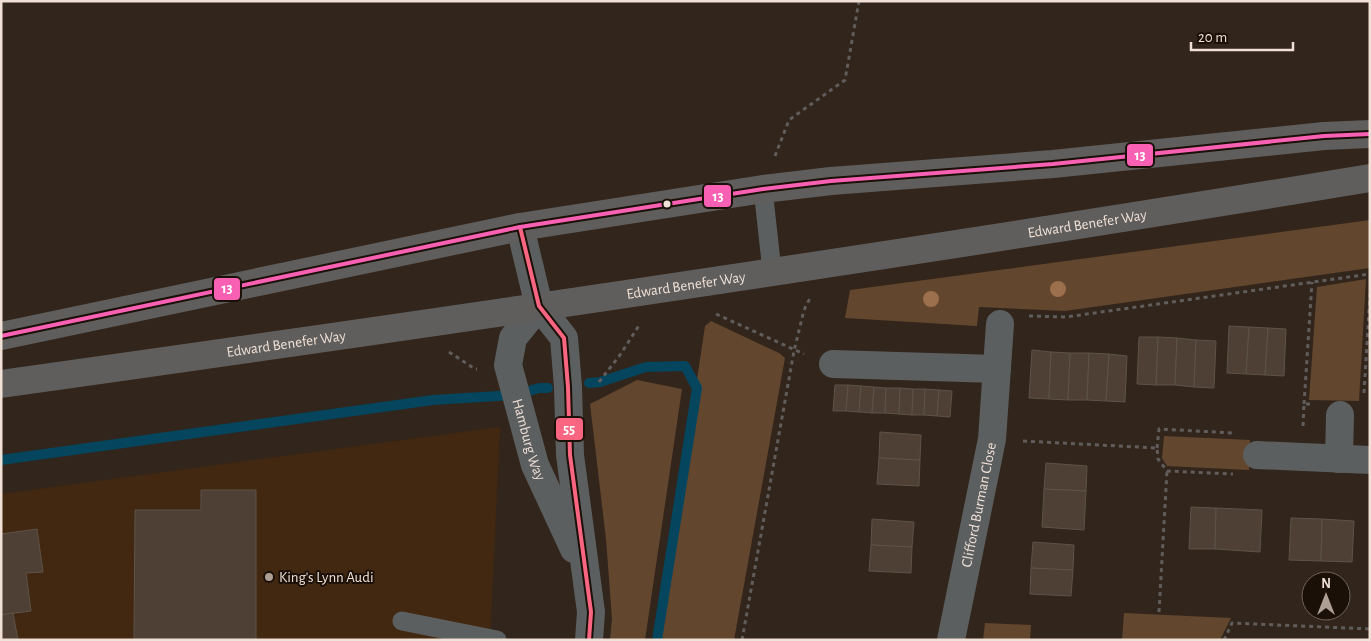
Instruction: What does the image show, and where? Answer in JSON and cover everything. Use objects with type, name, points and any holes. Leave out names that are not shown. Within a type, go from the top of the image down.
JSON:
[{"type":"main road","points":[[1,336],[520,227],[762,189],[831,181],[1053,164],[1324,136],[1370,134]]},
{"type":"main road","name":"Edward Benefer Way","points":[[1,384],[1079,226],[1370,178]]},
{"type":"street","name":"Hamburg Way","points":[[520,227],[539,306],[564,338],[570,455],[591,612],[589,640]]},
{"type":"street","name":"Hamburg Way","points":[[539,306],[513,338],[508,365],[535,465],[585,573]]},
{"type":"street","name":"Clifford Burman Close","points":[[951,640],[992,439],[1000,324]]},
{"type":"street","points":[[833,364],[997,369]]},
{"type":"street","points":[[1339,459],[1340,415]]},
{"type":"street","points":[[1257,455],[1370,460]]},
{"type":"lane","points":[[762,189],[772,271]]},
{"type":"lane","points":[[402,621],[497,640]]},
{"type":"path","points":[[762,189],[789,120],[844,80],[859,1]]},
{"type":"path","points":[[1000,324],[1027,316],[1066,317],[1370,274]]},
{"type":"path","points":[[1304,404],[1312,282]]},
{"type":"path","points":[[1340,415],[1364,405],[1370,294]]},
{"type":"path","points":[[714,313],[794,351],[742,640]]},
{"type":"path","points":[[568,387],[600,382],[643,321]]},
{"type":"path","points":[[447,350],[474,369],[508,365]]},
{"type":"path","points":[[992,439],[1156,448],[1158,459],[1167,471],[1159,612]]},
{"type":"path","points":[[1167,471],[1253,475],[1257,455]]},
{"type":"path","points":[[1224,640],[1232,622],[1370,629]]},
{"type":"shaded area","points":[[1370,220],[1370,268],[1065,311],[979,307],[977,326],[845,318],[850,290]]},
{"type":"shaded area","points":[[1366,279],[1359,401],[1309,400],[1317,287]]},
{"type":"shaded area","points":[[711,321],[779,353],[785,358],[734,640],[658,640],[705,326]]},
{"type":"shaded area","points":[[637,380],[682,389],[645,640],[610,640],[612,619],[606,539],[590,404]]},
{"type":"shaded area","name":"King's Lynn Audi","points":[[500,427],[490,640],[1,640],[1,494]]},
{"type":"shaded area","points":[[1164,436],[1250,440],[1249,470],[1167,466],[1162,458]]},
{"type":"shaded area","points":[[1124,613],[1231,618],[1220,640],[1122,640]]},
{"type":"shaded area","points":[[985,623],[1031,625],[1030,640],[983,640]]},
{"type":"building","points":[[1229,326],[1249,327],[1246,374],[1227,373]]},
{"type":"building","points":[[1249,327],[1268,328],[1265,375],[1246,374]]},
{"type":"building","points":[[1268,328],[1286,329],[1284,376],[1265,375]]},
{"type":"building","points":[[1139,337],[1158,337],[1156,385],[1137,384]]},
{"type":"building","points":[[1158,337],[1177,338],[1175,385],[1156,385]]},
{"type":"building","points":[[1177,338],[1196,340],[1194,387],[1175,385]]},
{"type":"building","points":[[1196,340],[1216,341],[1214,388],[1194,387]]},
{"type":"building","points":[[1032,350],[1051,352],[1049,399],[1029,398]]},
{"type":"building","points":[[1051,352],[1070,353],[1068,400],[1049,399]]},
{"type":"building","points":[[1070,353],[1089,353],[1087,400],[1068,400]]},
{"type":"building","points":[[1089,353],[1109,354],[1106,401],[1087,400]]},
{"type":"building","points":[[1109,354],[1127,356],[1125,402],[1106,401]]},
{"type":"building","points":[[835,385],[848,385],[846,411],[833,411]]},
{"type":"building","points":[[848,385],[861,386],[859,412],[846,411]]},
{"type":"building","points":[[861,386],[874,387],[872,413],[859,412]]},
{"type":"building","points":[[874,387],[886,388],[885,413],[872,413]]},
{"type":"building","points":[[886,388],[900,388],[899,414],[885,413]]},
{"type":"building","points":[[900,388],[913,389],[912,415],[899,414]]},
{"type":"building","points":[[913,389],[925,389],[924,415],[912,415]]},
{"type":"building","points":[[925,389],[939,390],[937,416],[924,415]]},
{"type":"building","points":[[939,390],[952,391],[950,417],[937,416]]},
{"type":"building","points":[[880,432],[921,435],[920,460],[879,458]]},
{"type":"building","points":[[879,458],[920,460],[919,486],[877,484]]},
{"type":"building","points":[[1046,463],[1087,466],[1086,491],[1044,489]]},
{"type":"building","points":[[1044,489],[1086,491],[1084,530],[1042,527]]},
{"type":"building","points":[[201,490],[256,490],[256,640],[134,640],[135,510],[201,510]]},
{"type":"building","points":[[1191,507],[1216,508],[1215,549],[1189,549]]},
{"type":"building","points":[[1216,508],[1262,510],[1260,552],[1215,549]]},
{"type":"building","points":[[1291,518],[1322,519],[1321,561],[1289,560]]},
{"type":"building","points":[[872,519],[914,522],[912,547],[871,545]]},
{"type":"building","points":[[1322,519],[1354,521],[1352,562],[1321,561]]},
{"type":"building","points":[[37,529],[43,572],[26,573],[31,611],[1,615],[1,534]]},
{"type":"building","points":[[1033,542],[1074,545],[1073,570],[1031,568]]},
{"type":"building","points":[[871,545],[912,547],[911,573],[869,571]]},
{"type":"building","points":[[1031,568],[1073,570],[1071,596],[1030,594]]},
{"type":"building","points":[[13,613],[18,640],[1,640],[1,615]]},
{"type":"waterway","points":[[589,383],[600,382],[646,367],[685,366],[697,388],[657,640]]},
{"type":"waterway","points":[[1,460],[433,400],[516,395],[539,388],[548,388]]},
{"type":"transit line","name":"13","points":[[1,336],[520,227],[763,189],[831,181],[1053,164],[1324,136],[1370,134]]},
{"type":"transit line","name":"55","points":[[520,227],[539,306],[564,338],[570,455],[591,612],[589,640]]},
{"type":"place","name":"King's Lynn Audi","points":[[269,577]]}]
